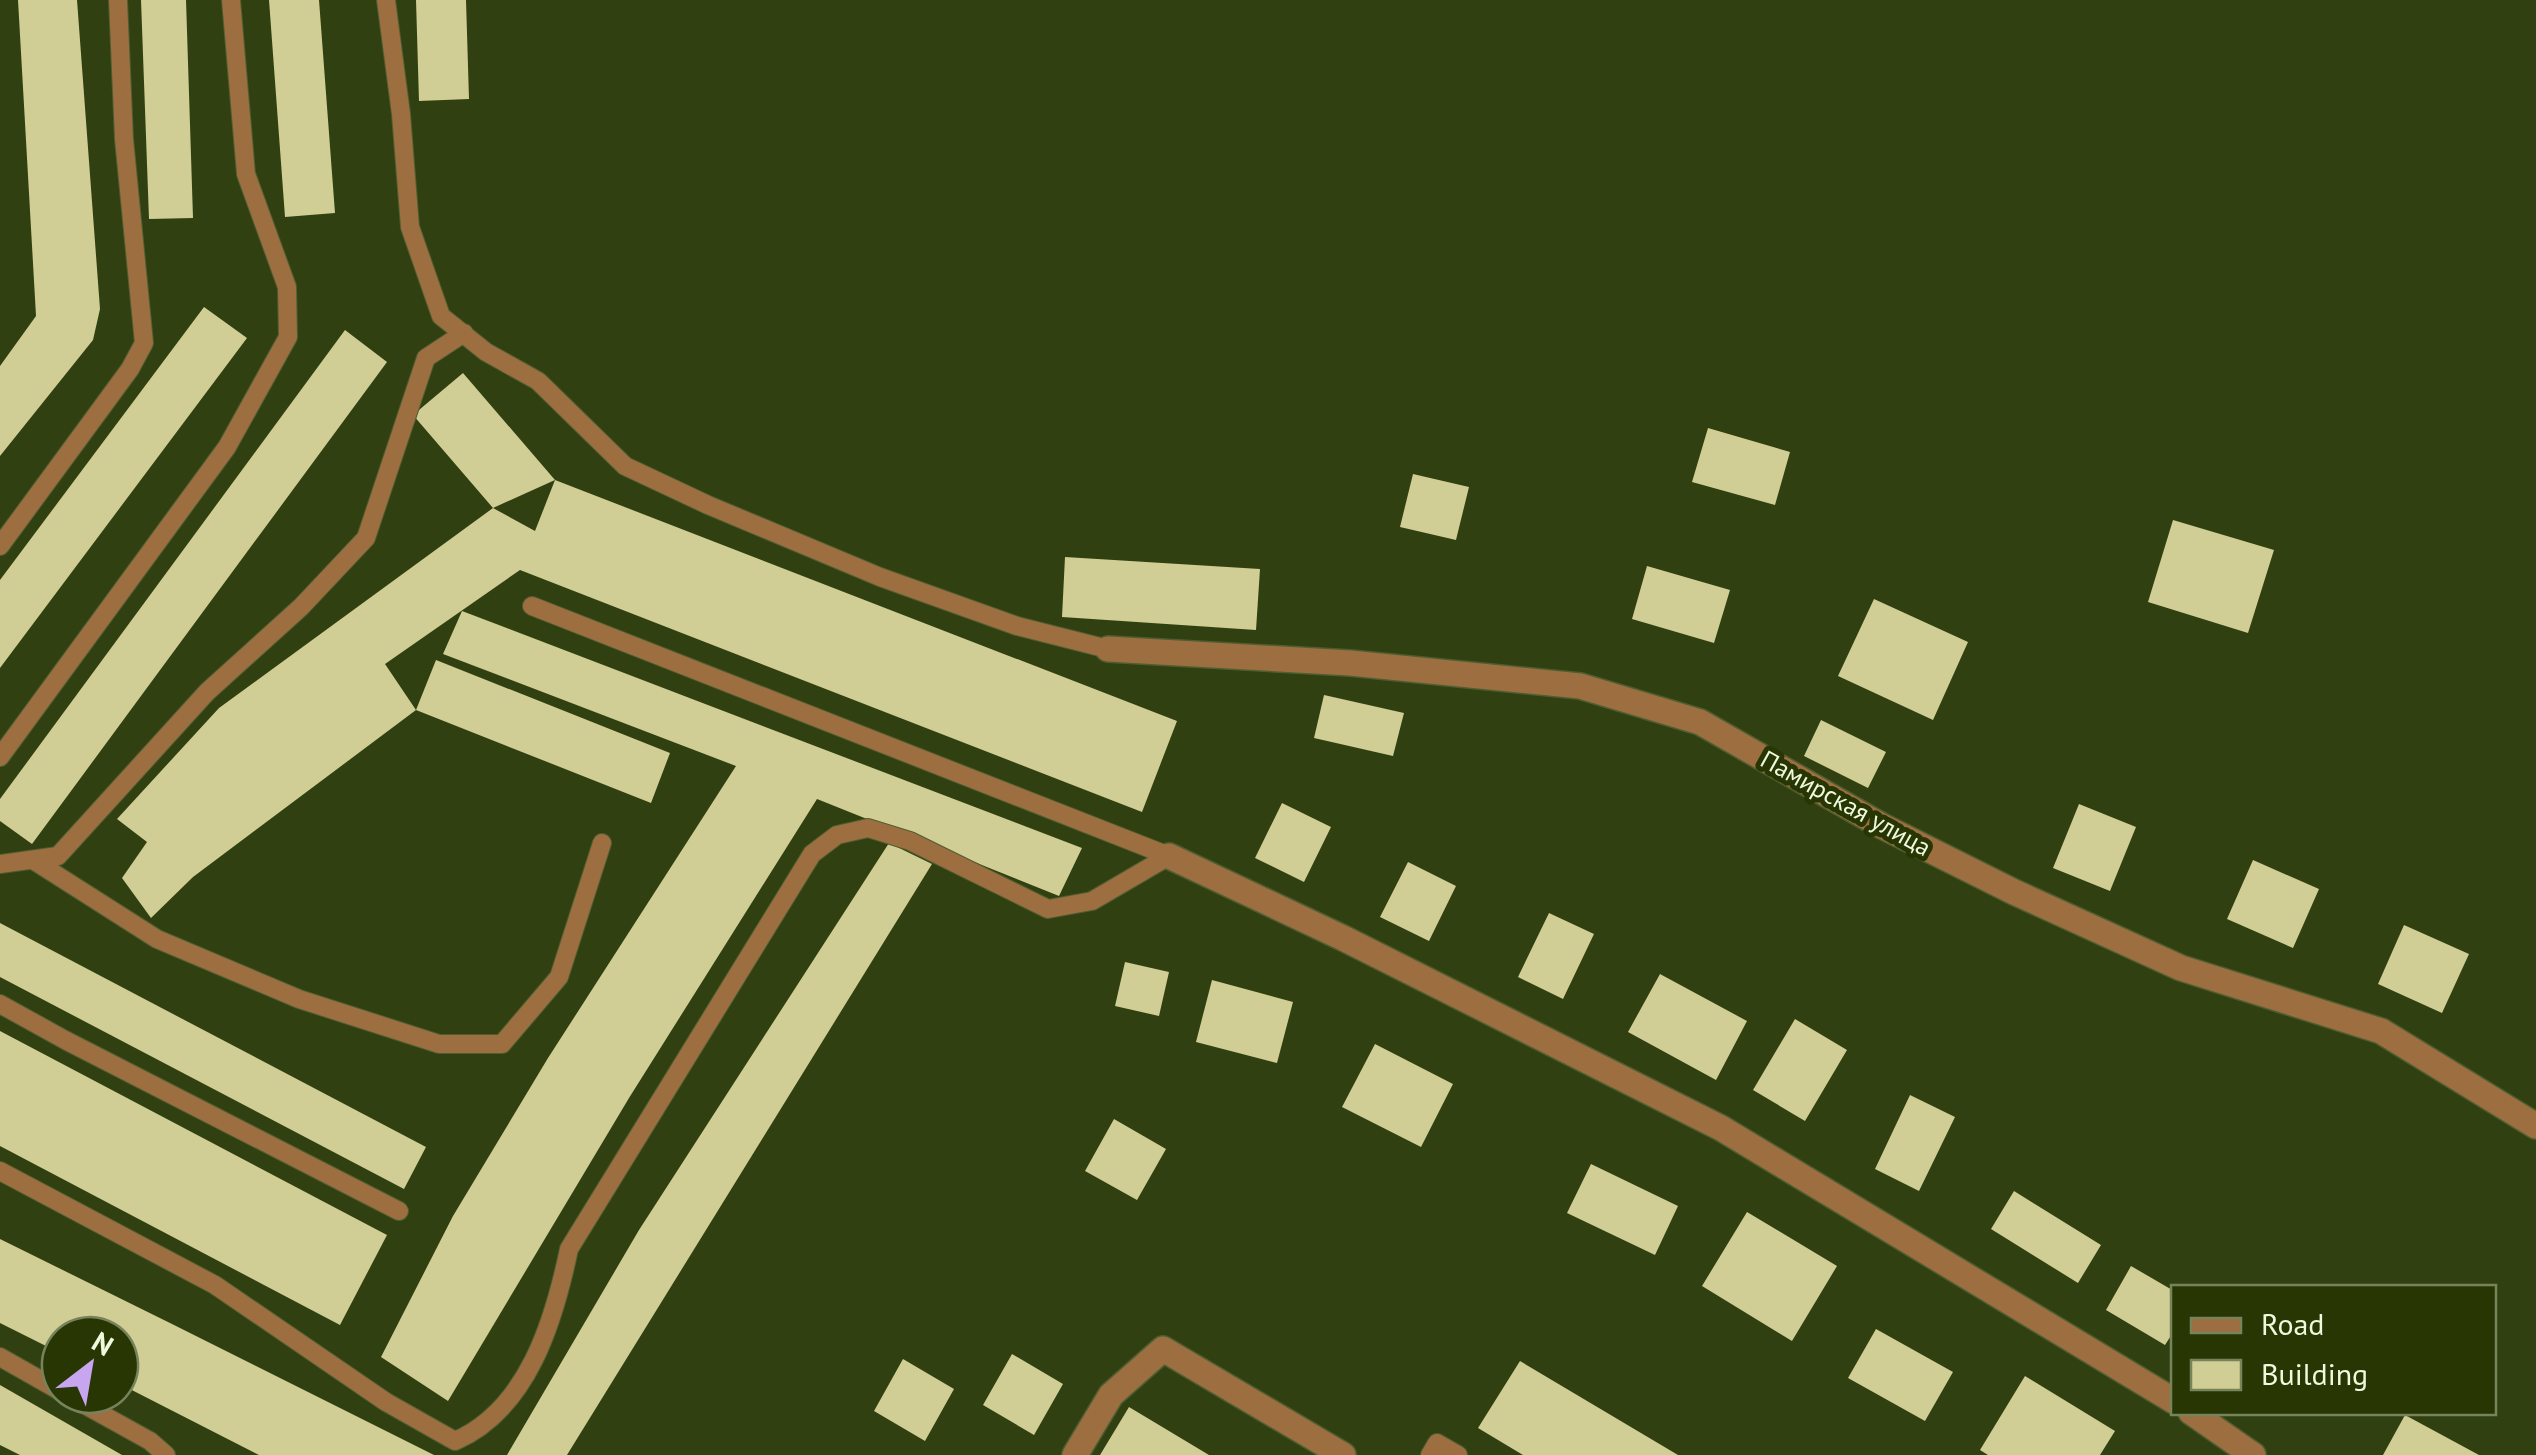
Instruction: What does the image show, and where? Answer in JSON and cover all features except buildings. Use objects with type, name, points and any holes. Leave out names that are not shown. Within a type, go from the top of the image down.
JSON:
[{"type":"street","name":"Памирская улица","points":[[1108,649],[1350,663],[1580,686],[1700,722],[1882,826],[2181,968],[2381,1031],[2536,1126]]},
{"type":"street","points":[[1169,856],[1343,938],[1721,1128],[2171,1399]]},
{"type":"street","points":[[1075,1455],[1111,1395],[1163,1349],[1343,1455]]},
{"type":"street","points":[[2194,1415],[2252,1455]]},
{"type":"lane","points":[[0,546],[130,370],[144,343],[124,139],[118,0]]},
{"type":"lane","points":[[0,757],[227,447],[288,338],[287,287],[246,174],[231,0]]},
{"type":"lane","points":[[386,0],[410,228],[442,316],[486,352],[538,382],[624,466],[880,578],[1017,626],[1108,649]]},
{"type":"lane","points":[[0,864],[58,856],[207,692],[301,606],[366,538],[426,358],[464,334]]},
{"type":"lane","points":[[532,606],[1169,856]]},
{"type":"lane","points":[[0,1172],[216,1285],[386,1402],[455,1441],[474,1432],[508,1404],[548,1326],[569,1249],[812,854],[838,835],[868,828],[910,841],[1048,909],[1092,901],[1169,856]]},
{"type":"lane","points":[[32,860],[157,939],[299,999],[439,1044],[502,1044],[559,977],[602,842]]},
{"type":"lane","points":[[0,1004],[399,1211]]},
{"type":"lane","points":[[0,1357],[40,1380]]},
{"type":"lane","points":[[102,1415],[166,1455]]},
{"type":"lane","points":[[1430,1455],[1437,1443],[1458,1455]]}]
